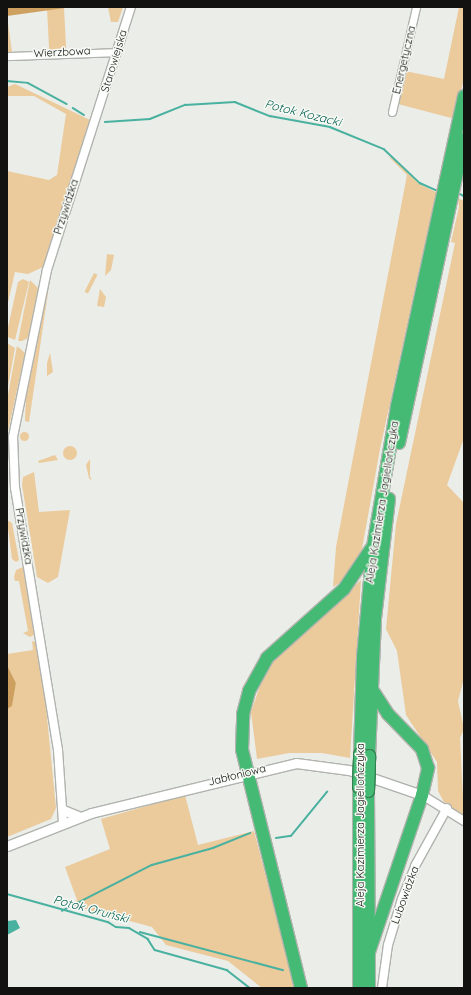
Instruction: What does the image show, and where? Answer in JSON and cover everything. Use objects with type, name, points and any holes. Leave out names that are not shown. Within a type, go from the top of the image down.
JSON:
[{"type":"highway","name":"Aleja Kazimierza Jagiellończyka","points":[[359,988],[364,789],[363,657],[373,547],[397,406],[464,96]]},
{"type":"highway","name":"Aleja Kazimierza Jagiellończyka","points":[[364,755],[371,688],[377,590],[390,494],[464,139]]},
{"type":"highway","points":[[301,988],[247,772],[241,736],[243,714],[258,670],[276,647],[344,588],[373,547]]},
{"type":"highway","points":[[369,952],[422,795],[428,768],[422,749],[388,714],[371,688]]},
{"type":"highway","name":"Aleja Kazimierza Jagiellończyka","points":[[364,789],[369,988]]},
{"type":"main road","name":"Jabłoniowa","points":[[7,846],[80,817],[247,772],[284,764],[314,763],[349,770],[422,795]]},
{"type":"main road","points":[[63,810],[80,817]]},
{"type":"street","name":"Starowiejska","points":[[96,115],[131,7]]},
{"type":"street","name":"Energetyczna","points":[[392,112],[416,7]]},
{"type":"street","name":"Wierzbowa","points":[[7,56],[116,52]]},
{"type":"street","name":"Przywidzka","points":[[64,823],[58,750],[10,467],[13,437],[47,270],[96,115]]},
{"type":"street","name":"Jabłoniowa","points":[[422,795],[447,808],[464,821]]},
{"type":"street","name":"Lubowidzka","points":[[382,988],[388,945],[402,899],[415,866],[447,808]]},
{"type":"shaded area","points":[[7,7],[72,7],[7,16]]},
{"type":"shaded area","points":[[108,7],[123,7],[118,22],[111,22]]},
{"type":"shaded area","points":[[459,7],[464,7],[464,78],[455,119],[398,104],[405,71],[444,79]]},
{"type":"shaded area","points":[[64,8],[66,49],[49,50],[47,9]]},
{"type":"shaded area","points":[[7,16],[12,52],[7,52]]},
{"type":"shaded area","points":[[15,84],[90,120],[43,267],[28,274],[15,272],[7,307],[7,171],[49,180],[57,175],[66,114],[34,96],[7,96],[7,87]]},
{"type":"shaded area","points":[[388,156],[395,160],[419,184],[436,192],[380,449],[362,549],[344,580],[333,587],[336,547],[407,175]]},
{"type":"shaded area","points":[[458,198],[464,201],[464,438],[447,485],[464,503],[464,678],[458,701],[464,729],[460,738],[464,816],[444,802],[438,791],[437,762],[406,715],[397,651],[386,629],[396,524],[455,243],[451,242],[459,207]]},
{"type":"shaded area","points":[[107,254],[114,255],[111,270],[105,276]]},
{"type":"shaded area","points":[[51,272],[29,422],[25,421],[26,397]]},
{"type":"shaded area","points":[[94,273],[98,275],[88,294],[84,292]]},
{"type":"shaded area","points":[[23,279],[29,282],[15,340],[8,337],[7,332],[18,282]]},
{"type":"shaded area","points":[[30,280],[38,288],[28,338],[18,341]]},
{"type":"shaded area","points":[[100,289],[106,297],[104,307],[97,306]]},
{"type":"shaded area","points":[[7,343],[15,348],[7,392]]},
{"type":"shaded area","points":[[17,346],[25,353],[7,436],[7,400]]},
{"type":"shaded area","points":[[50,353],[53,372],[47,376],[47,363]]},
{"type":"shaded area","points":[[22,432],[26,432],[28,436],[26,440],[22,440],[20,438],[20,434]]},
{"type":"shaded area","points":[[70,446],[75,448],[77,453],[75,458],[70,460],[65,458],[63,453],[65,448]]},
{"type":"shaded area","points":[[55,455],[58,460],[39,463],[38,461]]},
{"type":"shaded area","points":[[90,459],[90,476],[92,481],[89,478],[86,465]]},
{"type":"shaded area","points":[[34,472],[39,512],[70,510],[58,577],[48,583],[37,577],[22,485],[23,477]]},
{"type":"shaded area","points":[[7,520],[12,523],[19,560],[16,562],[12,559]]},
{"type":"shaded area","points":[[23,567],[34,635],[30,637],[23,633],[28,631],[19,581],[15,581],[14,577],[16,570]]},
{"type":"shaded area","points":[[361,580],[350,758],[322,753],[289,753],[257,759],[251,712],[260,686],[276,657]]},
{"type":"shaded area","points":[[32,641],[36,642],[46,707],[56,808],[51,819],[7,837],[7,709],[12,705],[16,683],[7,665],[7,654],[33,650]]},
{"type":"shaded area","points":[[7,665],[16,683],[12,706],[7,709]]},
{"type":"shaded area","points":[[185,795],[198,845],[254,831],[295,988],[262,988],[228,961],[166,945],[152,927],[71,905],[77,900],[65,867],[110,849],[101,819]]},
{"type":"shaded area","points":[[16,920],[20,928],[7,935],[7,921]]},
{"type":"waterway","name":"Potok Kozacki","points":[[7,81],[28,83],[67,104]]},
{"type":"waterway","name":"Potok Kozacki","points":[[105,122],[150,119],[185,105],[235,102],[270,116],[330,127],[384,149],[420,183],[436,190]]},
{"type":"waterway","name":"Potok Kozacki","points":[[73,108],[84,115]]},
{"type":"waterway","name":"Potok Kozacki","points":[[460,194],[464,196]]},
{"type":"waterway","points":[[276,838],[291,836],[327,792]]},
{"type":"waterway","points":[[62,911],[152,865],[213,848],[250,833]]},
{"type":"waterway","name":"Potok Oruński","points":[[7,894],[108,922],[116,927],[129,928],[148,939],[155,950],[227,970],[250,988]]},
{"type":"waterway","points":[[140,932],[283,970]]}]
